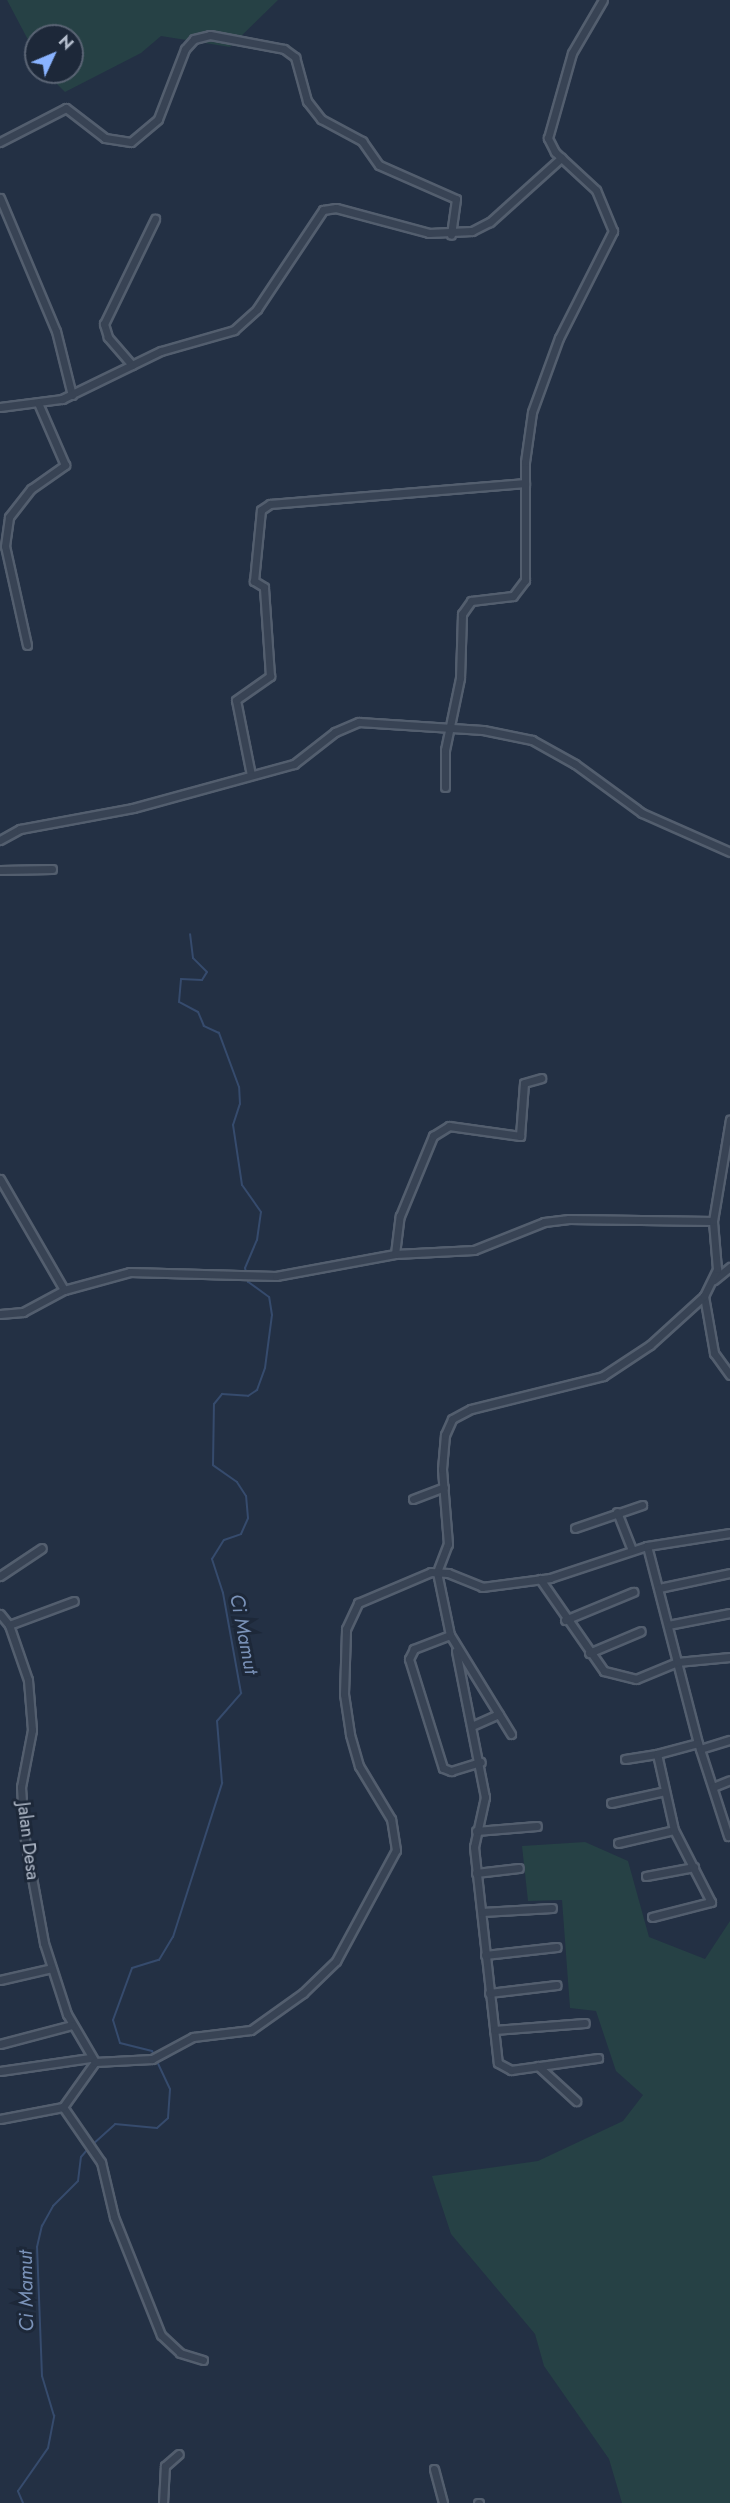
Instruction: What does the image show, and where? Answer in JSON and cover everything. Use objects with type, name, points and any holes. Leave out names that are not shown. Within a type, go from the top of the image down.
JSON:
[{"type":"street","points":[[445,787],[450,728],[458,702],[464,609],[471,601],[513,596],[525,580],[525,483],[535,401],[559,338],[613,231],[596,190],[561,158],[549,143],[548,131],[572,53],[603,0]]},
{"type":"street","points":[[0,142],[66,108],[105,138],[131,142],[158,118],[185,49],[194,39],[210,35],[284,49],[295,57],[306,101],[321,119],[362,141],[379,165],[456,199],[452,235]]},
{"type":"street","points":[[0,407],[38,403],[72,395],[132,365],[245,322],[327,209],[452,235],[484,226],[561,158]]},
{"type":"street","points":[[0,198],[56,331],[72,395]]},
{"type":"street","points":[[132,365],[108,337],[105,324],[155,219]]},
{"type":"street","points":[[27,645],[4,546],[9,517],[14,506],[63,461],[38,403]]},
{"type":"street","points":[[251,775],[236,700],[270,676],[264,587],[254,580],[261,510],[270,504],[525,483]]},
{"type":"street","points":[[0,840],[20,829],[134,808],[294,764],[352,724],[450,728],[532,741],[575,764],[642,813],[730,852]]},
{"type":"street","points":[[0,870],[52,869]]},
{"type":"street","points":[[395,1254],[400,1216],[433,1136],[449,1126],[520,1136],[524,1083],[541,1078]]},
{"type":"street","points":[[714,1280],[713,1221],[730,1119]]},
{"type":"street","points":[[0,1179],[64,1290]]},
{"type":"street","points":[[0,1314],[23,1312],[64,1290],[130,1272],[245,1276],[308,1273],[395,1254],[480,1249],[544,1222],[569,1219],[713,1221]]},
{"type":"street","points":[[511,1734],[456,1651],[450,1635],[437,1572],[448,1544],[444,1487],[445,1435],[458,1413],[595,1381],[650,1345],[704,1296],[714,1280],[730,1268]]},
{"type":"street","points":[[704,1296],[714,1353],[730,1375]]},
{"type":"street","points":[[413,1498],[444,1487]]},
{"type":"street","points":[[575,1528],[642,1505]]},
{"type":"street","points":[[618,1512],[632,1550]]},
{"type":"street","points":[[0,2071],[93,2060],[123,2064],[154,2058],[193,2037],[233,2035],[260,2025],[321,1977],[355,1930],[392,1864],[396,1839],[391,1819],[359,1766],[350,1734],[344,1672],[350,1614],[365,1598],[437,1572],[480,1587],[540,1579],[647,1546],[730,1533]]},
{"type":"street","points":[[647,1546],[699,1746],[727,1822],[728,1836]]},
{"type":"street","points":[[0,1576],[42,1548]]},
{"type":"street","points":[[659,1588],[730,1573]]},
{"type":"street","points":[[540,1579],[565,1620],[604,1671],[633,1679],[677,1662],[730,1657]]},
{"type":"street","points":[[565,1620],[633,1592]]},
{"type":"street","points":[[9,1624],[74,1601]]},
{"type":"street","points":[[668,1625],[730,1613]]},
{"type":"street","name":"Jalan Desa","points":[[0,1614],[9,1624],[28,1680],[33,1730],[21,1787],[24,1834],[52,1968],[72,2025],[93,2060]]},
{"type":"street","points":[[589,1653],[641,1631]]},
{"type":"street","points":[[450,1635],[414,1648],[410,1659],[443,1768],[451,1771],[481,1762]]},
{"type":"street","points":[[456,1651],[455,1664],[474,1725],[485,1797],[476,1831],[476,1874],[482,1912],[489,1993],[500,2066],[511,2070],[598,2058]]},
{"type":"street","points":[[474,1725],[499,1714]]},
{"type":"street","points":[[624,1759],[730,1740]]},
{"type":"street","points":[[652,1917],[710,1904],[711,1896],[674,1830],[657,1754]]},
{"type":"street","points":[[713,1787],[730,1780]]},
{"type":"street","points":[[611,1803],[665,1791]]},
{"type":"street","points":[[476,1831],[537,1827]]},
{"type":"street","points":[[618,1843],[674,1830]]},
{"type":"street","points":[[646,1876],[694,1867]]},
{"type":"street","points":[[476,1874],[519,1868]]},
{"type":"street","points":[[482,1912],[552,1908]]},
{"type":"street","points":[[485,1955],[557,1947]]},
{"type":"street","points":[[0,1980],[52,1968]]},
{"type":"street","points":[[489,1993],[557,1985]]},
{"type":"street","points":[[494,2030],[585,2023]]},
{"type":"street","points":[[0,2044],[72,2025]]},
{"type":"street","points":[[0,2119],[63,2107],[93,2060]]},
{"type":"street","points":[[538,2066],[576,2101]]},
{"type":"street","points":[[63,2107],[94,2151],[114,2217],[161,2335],[180,2353],[203,2360]]},
{"type":"street","points":[[163,2503],[165,2466],[179,2454]]},
{"type":"street","points":[[434,2469],[443,2503]]},
{"type":"green space","points":[[7,0],[278,0],[230,47],[161,36],[141,53],[84,82],[84,24],[24,24],[24,32]]},
{"type":"green space","points":[[57,84],[81,84],[65,92]]},
{"type":"green space","points":[[585,1842],[628,1861],[649,1937],[705,1959],[730,1921],[730,2503],[622,2503],[609,2459],[544,2366],[535,2334],[451,2234],[432,2176],[538,2161],[623,2121],[643,2095],[616,2071],[596,2011],[570,2008],[562,1900],[528,1901],[522,1846]]},
{"type":"waterway","name":"Ci Mamut","points":[[92,2145],[115,2124],[157,2128],[168,2118],[170,2089],[152,2051],[120,2043],[113,2020],[132,1968],[159,1960],[173,1937],[222,1783],[217,1721],[241,1693],[223,1593],[212,1559],[224,1540],[241,1534],[248,1518],[246,1496],[237,1482],[213,1465],[214,1404],[222,1394],[248,1396],[257,1390],[265,1368],[272,1315],[269,1297],[248,1282],[245,1268],[257,1240],[261,1212],[242,1185],[233,1125],[240,1104],[239,1087],[219,1033],[204,1026],[198,1012],[179,1002],[181,979],[202,980],[207,972],[193,958],[190,934]]},
{"type":"waterway","name":"Ci Mamut","points":[[23,2503],[18,2491],[48,2448],[54,2416],[42,2376],[37,2247],[42,2226],[53,2206],[78,2181],[81,2157],[88,2149]]}]
